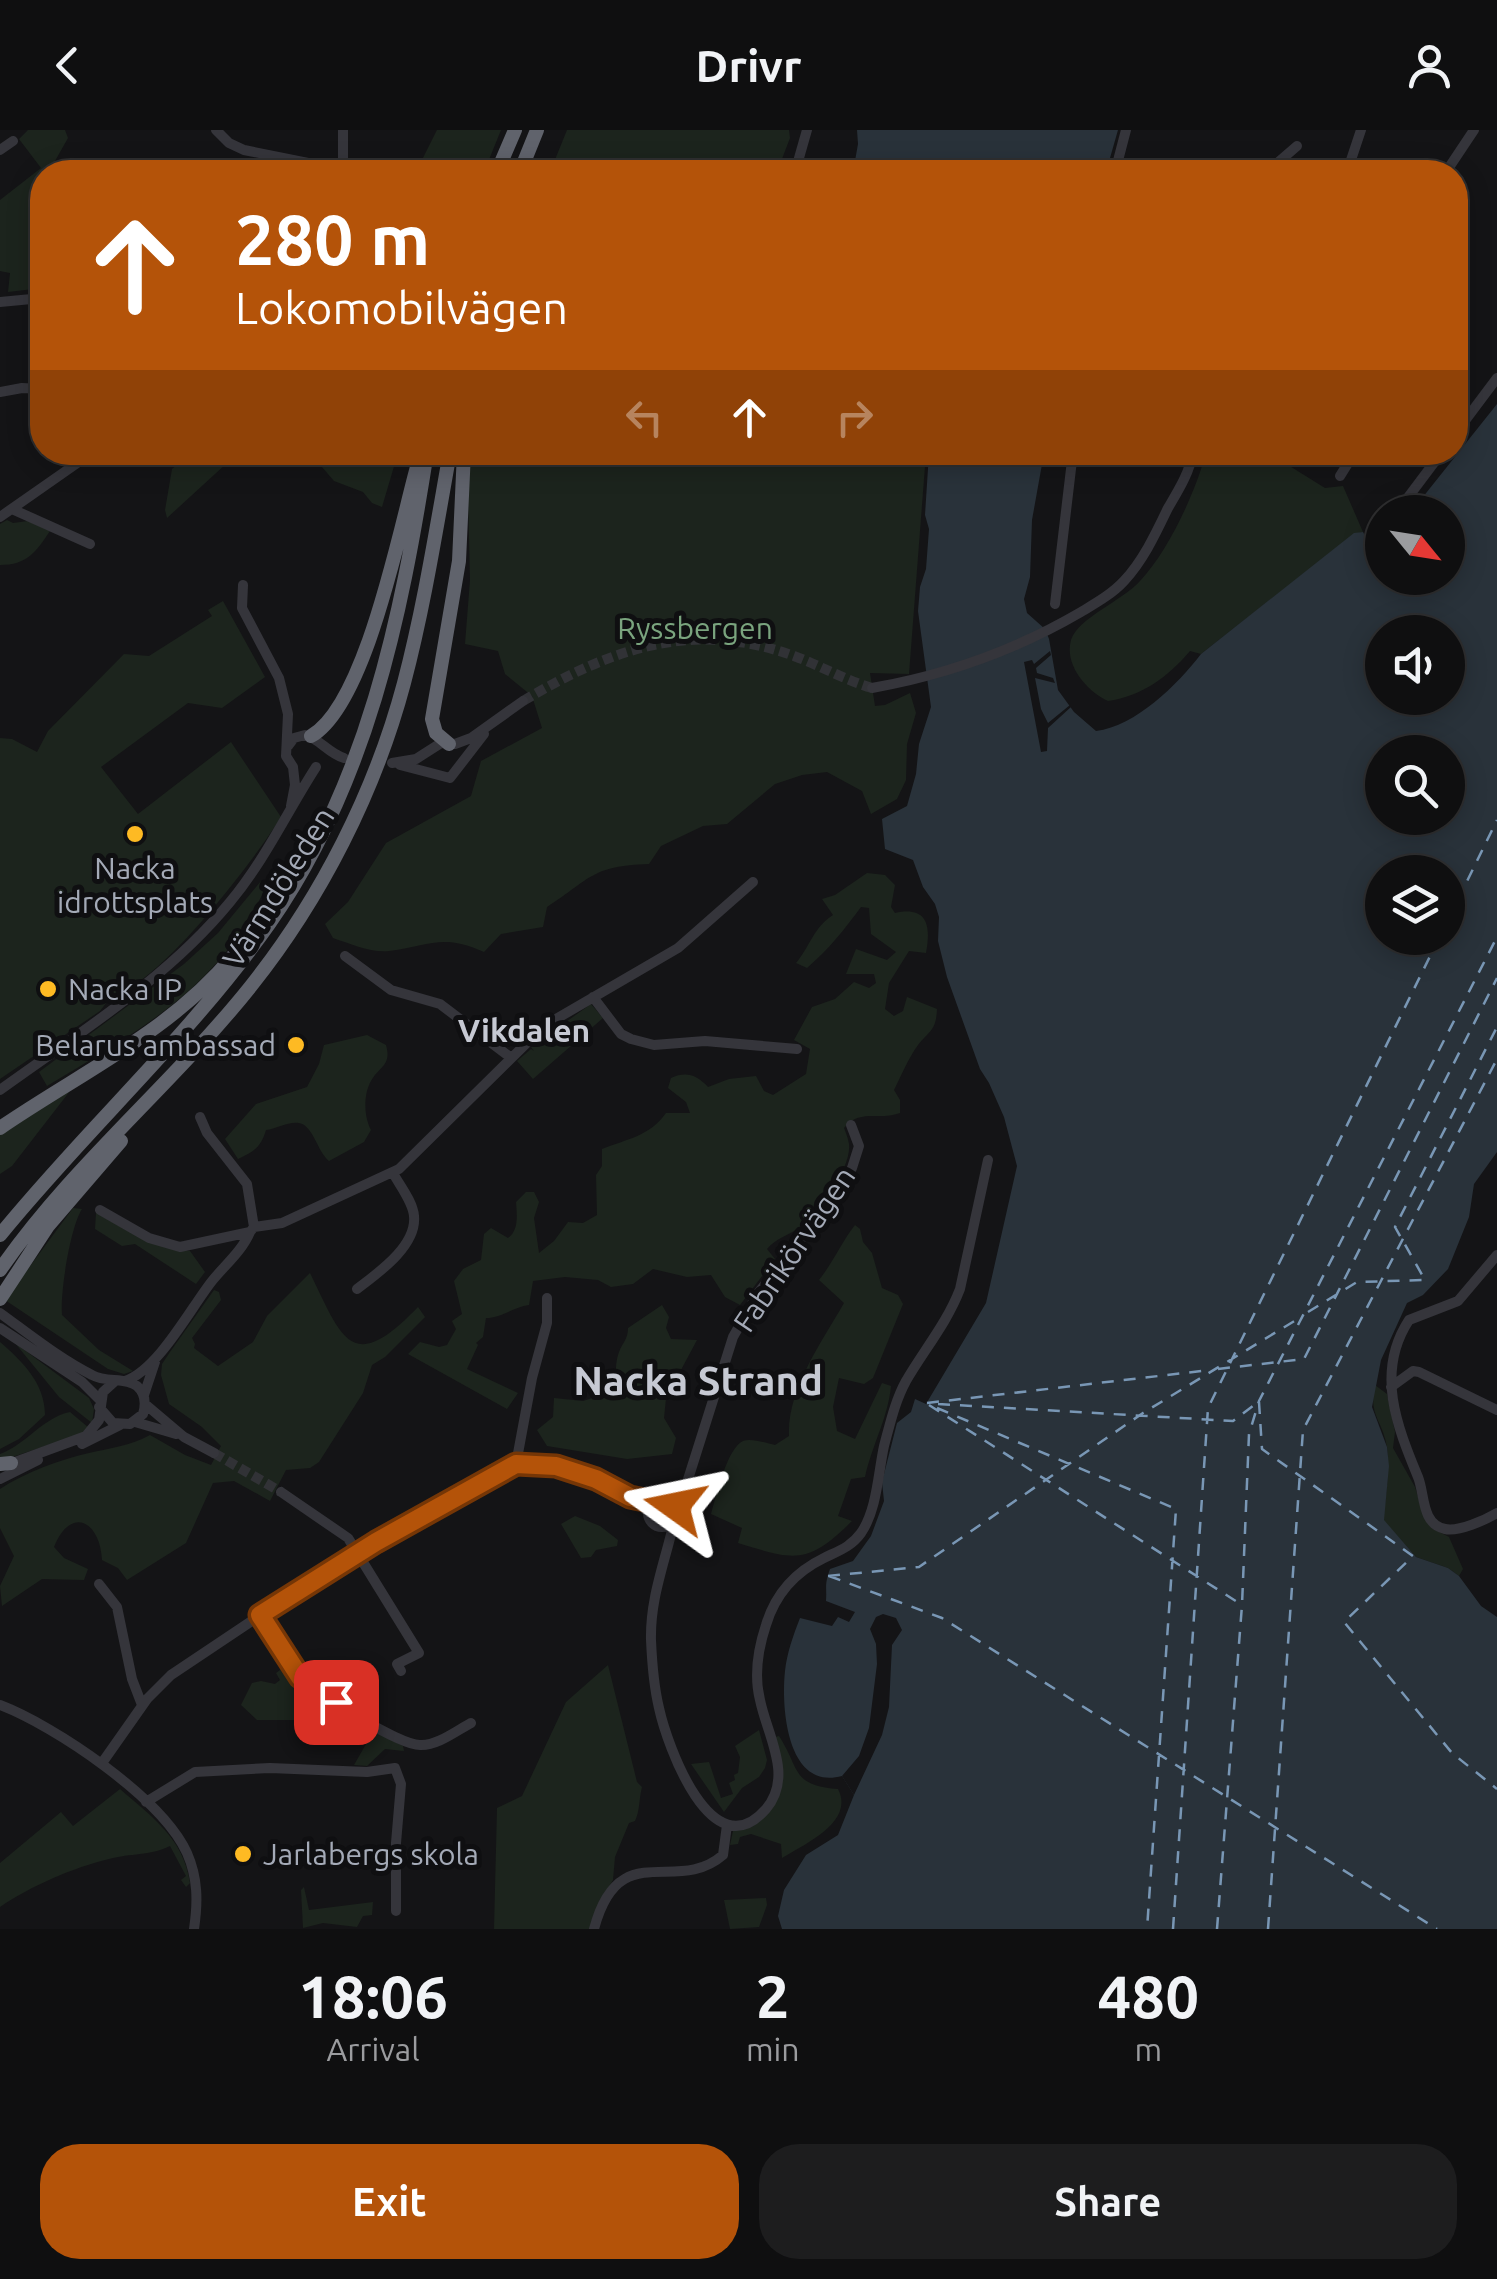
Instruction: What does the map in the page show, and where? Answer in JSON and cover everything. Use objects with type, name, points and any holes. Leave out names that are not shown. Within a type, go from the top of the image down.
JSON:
[{"type":"highway","points":[[502,160],[515,130]]},
{"type":"highway","points":[[525,160],[536,130]]},
{"type":"highway","points":[[312,740],[343,698],[363,656],[420,465]]},
{"type":"highway","name":"Värmdöleden","points":[[0,1235],[46,1178],[200,1012],[268,926],[292,888],[351,772],[383,675],[406,582],[422,465]]},
{"type":"highway","name":"Värmdöleden","points":[[0,1270],[90,1160],[249,989],[331,864],[382,749],[417,632],[448,465]]},
{"type":"highway","points":[[450,744],[438,736],[432,719],[460,561],[464,465]]},
{"type":"highway","points":[[0,1128],[145,1036],[188,1003],[292,888]]},
{"type":"highway","points":[[0,1299],[48,1226],[202,1050],[249,989]]},
{"type":"street","points":[[216,130],[229,143],[244,150],[291,160]]},
{"type":"street","points":[[343,130],[343,160]]},
{"type":"street","points":[[799,160],[807,130]]},
{"type":"street","points":[[1118,160],[1126,130]]},
{"type":"street","points":[[1351,160],[1360,130]]},
{"type":"street","points":[[1454,160],[1474,130]]},
{"type":"street","points":[[0,150],[13,141]]},
{"type":"street","points":[[1281,160],[1297,146]]},
{"type":"street","points":[[0,302],[30,299]]},
{"type":"street","points":[[1468,417],[1497,378]]},
{"type":"street","points":[[0,392],[30,389]]},
{"type":"street","points":[[0,517],[75,465]]},
{"type":"street","points":[[1055,604],[1071,465]]},
{"type":"street","points":[[872,688],[948,670],[1049,630],[1122,584],[1144,552],[1189,465]]},
{"type":"street","points":[[1340,476],[1347,465]]},
{"type":"street","points":[[1410,495],[1432,465]]},
{"type":"street","points":[[14,510],[90,544]]},
{"type":"street","points":[[244,585],[242,608],[279,678],[288,714],[286,756],[293,768],[293,800],[285,823]]},
{"type":"street","points":[[495,722],[454,776],[444,779],[392,763],[416,760],[437,744],[471,738],[523,700]]},
{"type":"street","points":[[0,1090],[115,1008],[196,939],[236,894],[285,823],[322,758],[312,740],[288,714]]},
{"type":"street","points":[[288,746],[294,738],[312,740],[343,759],[306,772],[293,768]]},
{"type":"street","points":[[450,744],[460,754],[460,769]]},
{"type":"street","points":[[100,1210],[149,1238],[180,1248],[282,1223],[393,1173],[544,1026],[678,948],[753,882]]},
{"type":"street","points":[[344,956],[391,990],[440,1004],[510,1057]]},
{"type":"street","points":[[594,997],[621,1034],[632,1039],[661,1045],[706,1040],[797,1050]]},
{"type":"street","points":[[4,1465],[86,1436],[99,1420],[102,1392],[137,1376],[246,1241],[252,1229],[246,1184],[200,1117]]},
{"type":"street","name":"Fabrikörvägen","points":[[662,1560],[733,1337],[758,1292],[815,1225],[852,1168],[859,1146],[850,1126]]},
{"type":"street","points":[[630,1497],[662,1538],[652,1640],[658,1707],[668,1739],[689,1787],[707,1813],[727,1824],[739,1824],[758,1816],[768,1806],[776,1785],[776,1755],[760,1701],[757,1672],[767,1621],[783,1590],[795,1577],[851,1544],[866,1525],[894,1412],[906,1382],[960,1290],[988,1160]]},
{"type":"street","points":[[357,1288],[389,1263],[414,1227],[414,1213],[393,1173]]},
{"type":"street","points":[[1497,1255],[1458,1301],[1409,1320],[1396,1347],[1391,1387],[1402,1441],[1418,1478],[1428,1517],[1450,1530],[1497,1513]]},
{"type":"street","points":[[516,1464],[547,1324],[547,1298]]},
{"type":"street","points":[[0,1313],[6,1327],[82,1382],[100,1403],[106,1418],[184,1437],[214,1453]]},
{"type":"street","points":[[6,1327],[92,1376],[138,1387],[184,1437]]},
{"type":"street","points":[[0,1479],[143,1414],[156,1356]]},
{"type":"street","points":[[1391,1387],[1412,1371],[1419,1372],[1497,1410]]},
{"type":"street","points":[[102,1763],[142,1705],[171,1674],[359,1552],[516,1464],[534,1463],[575,1471],[630,1497],[675,1506],[675,1518],[668,1527],[652,1522]]},
{"type":"street","points":[[652,1522],[648,1508],[685,1487]]},
{"type":"street","points":[[281,1492],[343,1533],[359,1552],[419,1653],[397,1664],[401,1671]]},
{"type":"street","points":[[99,1584],[117,1607],[132,1679],[142,1705]]},
{"type":"street","points":[[260,1615],[292,1668],[307,1684],[392,1735],[427,1745],[471,1723]]},
{"type":"street","points":[[0,1705],[39,1722],[102,1763],[178,1835],[188,1855],[197,1893],[194,1929]]},
{"type":"street","points":[[146,1802],[195,1772],[270,1768],[368,1772],[395,1768],[400,1784],[396,1911]]},
{"type":"street","points":[[594,1929],[605,1900],[624,1880],[649,1871],[704,1868],[716,1860],[723,1854],[727,1824]]},
{"type":"green space","points":[[28,130],[65,130],[68,138],[56,160],[35,160],[19,139]]},
{"type":"green space","points":[[437,130],[501,130],[489,160],[422,160]]},
{"type":"green space","points":[[567,130],[789,130],[790,138],[782,160],[555,160]]},
{"type":"green space","points":[[30,177],[30,289],[8,292],[10,273],[0,271],[0,200]]},
{"type":"green space","points":[[177,465],[225,465],[167,518],[172,469]]},
{"type":"green space","points":[[320,465],[394,465],[382,507],[372,503],[363,492],[334,481]]},
{"type":"green space","name":"Ryssbergen","points":[[467,465],[925,465],[909,674],[870,673],[875,706],[910,693],[916,713],[907,744],[906,780],[897,799],[871,814],[862,791],[827,772],[775,784],[727,824],[703,826],[661,846],[649,864],[615,867],[593,875],[547,907],[543,927],[501,934],[484,952],[446,942],[375,951],[333,938],[325,924],[348,902],[386,843],[471,796],[481,761],[542,728],[532,696],[505,674],[498,651],[465,644],[470,580]]},
{"type":"green space","points":[[1202,465],[1288,465],[1325,488],[1343,486],[1363,532],[1354,534],[1201,654],[1190,651],[1154,684],[1108,701],[1092,691],[1074,668],[1071,640],[1082,624],[1132,588],[1151,568],[1195,486]]},
{"type":"green space","points":[[7,520],[28,521],[50,531],[30,556],[0,565],[0,524]]},
{"type":"green space","name":"Nacka idrottsplats","points":[[223,601],[265,677],[222,708],[188,703],[101,767],[138,814],[231,742],[281,817],[204,919],[154,970],[113,994],[100,1011],[0,1079],[0,738],[12,739],[37,752],[48,731],[124,654],[149,656],[212,616],[208,610]]},
{"type":"green space","points":[[867,873],[885,875],[895,885],[891,907],[895,913],[921,915],[928,934],[926,953],[909,951],[889,983],[885,1009],[894,1016],[903,1011],[907,997],[937,1009],[935,1022],[911,1055],[894,1090],[900,1100],[900,1113],[857,1118],[844,1128],[849,1144],[840,1177],[807,1220],[767,1249],[775,1259],[740,1305],[725,1297],[711,1275],[687,1277],[653,1269],[633,1284],[611,1287],[598,1280],[565,1277],[533,1281],[529,1305],[486,1318],[483,1337],[476,1343],[467,1369],[518,1393],[507,1409],[408,1354],[420,1342],[447,1345],[456,1329],[452,1321],[462,1314],[454,1281],[463,1269],[481,1260],[484,1234],[491,1228],[508,1238],[512,1235],[516,1202],[526,1192],[534,1192],[539,1202],[534,1218],[539,1253],[568,1222],[583,1223],[597,1215],[596,1175],[602,1166],[602,1149],[645,1132],[666,1113],[690,1113],[686,1102],[668,1088],[671,1078],[691,1075],[708,1087],[729,1079],[756,1076],[764,1091],[773,1095],[806,1074],[810,1049],[794,1040],[812,1007],[835,999],[854,982],[869,988],[876,983],[874,974],[846,974],[856,949],[887,960],[896,952],[871,934],[869,908],[861,907],[807,968],[796,963],[816,931],[833,915],[822,899],[835,895]]},
{"type":"green space","points":[[261,881],[267,884],[248,920],[202,979],[145,1025],[47,1086],[39,1072],[184,964],[218,933]]},
{"type":"green space","points":[[591,1004],[603,1018],[533,1079],[517,1061]]},
{"type":"green space","points":[[367,1035],[386,1045],[387,1057],[367,1093],[366,1112],[371,1130],[364,1142],[329,1161],[308,1128],[291,1123],[266,1130],[256,1148],[238,1159],[225,1139],[256,1104],[307,1087],[324,1045]]},
{"type":"green space","points":[[70,1091],[12,1166],[0,1174],[0,1135]]},
{"type":"green space","points":[[73,1208],[82,1209],[67,1261],[62,1315],[99,1350],[133,1371],[124,1374],[108,1369],[5,1300]]},
{"type":"green space","points":[[96,1213],[152,1242],[190,1251],[205,1272],[196,1284],[135,1244],[122,1246],[95,1229]]},
{"type":"green space","points":[[855,1225],[872,1253],[882,1288],[898,1295],[903,1304],[873,1378],[864,1384],[839,1378],[833,1407],[837,1431],[855,1439],[882,1383],[891,1386],[865,1477],[851,1479],[838,1516],[852,1521],[823,1546],[799,1555],[773,1553],[738,1543],[742,1528],[711,1514],[723,1474],[732,1453],[743,1441],[775,1445],[789,1436],[800,1384],[844,1303],[819,1280]]},
{"type":"green space","points":[[310,1273],[331,1316],[351,1341],[363,1344],[377,1340],[418,1307],[425,1317],[372,1365],[363,1393],[319,1462],[310,1468],[286,1470],[270,1501],[234,1481],[213,1483],[186,1543],[127,1580],[118,1568],[102,1560],[90,1528],[76,1522],[68,1526],[54,1547],[64,1558],[88,1569],[84,1580],[42,1579],[2,1606],[0,1586],[14,1556],[0,1528],[0,1489],[55,1463],[150,1435],[211,1465],[221,1446],[169,1404],[162,1364],[214,1290],[221,1300],[192,1338],[194,1348],[218,1366],[253,1342],[267,1316]]},
{"type":"green space","points":[[662,1305],[669,1317],[666,1328],[671,1339],[697,1340],[666,1398],[664,1418],[676,1438],[672,1454],[627,1459],[547,1446],[537,1430],[553,1417],[554,1398],[583,1401],[608,1393],[628,1328]]},
{"type":"green space","points":[[0,1342],[37,1383],[45,1415],[19,1439],[0,1449]]},
{"type":"green space","points":[[15,1343],[89,1398],[94,1409],[92,1423],[59,1397]]},
{"type":"green space","points":[[1375,1385],[1387,1394],[1395,1432],[1393,1448],[1415,1487],[1425,1519],[1433,1529],[1449,1537],[1463,1569],[1459,1576],[1416,1557],[1383,1520],[1388,1456],[1375,1411]]},
{"type":"green space","points":[[70,1412],[89,1428],[82,1434],[0,1461],[0,1454]]},
{"type":"green space","points":[[575,1516],[600,1526],[618,1540],[617,1546],[581,1558],[561,1524]]},
{"type":"green space","points":[[608,1665],[637,1782],[642,1787],[637,1817],[629,1823],[615,1857],[613,1880],[602,1898],[592,1929],[494,1929],[497,1808],[522,1796],[566,1702]]},
{"type":"green space","points":[[283,1668],[301,1691],[403,1746],[404,1751],[385,1749],[367,1766],[354,1765],[366,1744],[324,1720],[257,1720],[241,1705],[252,1683],[275,1684],[280,1680],[276,1673]]},
{"type":"green space","points":[[759,1730],[767,1760],[765,1768],[742,1788],[724,1812],[691,1764],[709,1762],[721,1798],[733,1794],[729,1783],[738,1773],[740,1757],[735,1746]]},
{"type":"green space","points":[[779,1736],[804,1779],[838,1789],[841,1801],[840,1812],[825,1831],[782,1858],[781,1844],[751,1834],[730,1845],[733,1831],[760,1821],[775,1801],[775,1737]]},
{"type":"green space","points":[[120,1789],[174,1841],[187,1867],[190,1883],[186,1887],[181,1880],[186,1876],[170,1846],[81,1867],[0,1907],[0,1863],[61,1812],[73,1826]]},
{"type":"green space","points":[[304,1887],[309,1910],[373,1902],[372,1915],[363,1916],[357,1927],[323,1923],[303,1928]]},
{"type":"green space","points":[[766,1898],[759,1927],[730,1929],[724,1900]]},
{"type":"shaded area","points":[[857,130],[1118,130],[1109,160],[855,160]]},
{"type":"shaded area","points":[[1497,404],[1497,1152],[1474,1184],[1469,1217],[1448,1269],[1423,1295],[1407,1303],[1381,1360],[1372,1407],[1387,1447],[1384,1520],[1416,1557],[1459,1576],[1481,1606],[1497,1617],[1497,1929],[782,1929],[778,1916],[784,1890],[806,1855],[838,1835],[854,1795],[842,1776],[824,1777],[809,1771],[791,1743],[784,1687],[791,1644],[800,1618],[832,1626],[838,1617],[849,1622],[855,1612],[826,1601],[830,1569],[853,1561],[871,1536],[884,1501],[882,1482],[897,1423],[911,1412],[915,1399],[926,1404],[986,1303],[1017,1166],[1004,1117],[980,1069],[947,977],[938,941],[935,904],[923,887],[913,860],[885,849],[882,819],[907,806],[931,707],[918,611],[929,529],[925,515],[928,465],[1042,465],[1032,520],[1030,577],[1024,599],[1027,613],[1045,629],[1049,639],[1058,690],[1074,712],[1096,731],[1140,713],[1201,654],[1354,533],[1363,532],[1365,595],[1465,595],[1465,495],[1425,495],[1448,465],[1468,465],[1468,440]]},
{"type":"pier","points":[[1050,651],[1051,655],[1036,668],[1037,673],[1053,678],[1055,683],[1035,678],[1041,709],[1048,723],[1071,707],[1048,728],[1047,751],[1041,752],[1024,662],[1032,660],[1034,664]]},
{"type":"pier","points":[[883,1614],[896,1618],[902,1630],[892,1645],[889,1707],[882,1735],[854,1795],[842,1776],[859,1756],[869,1728],[877,1664],[870,1629],[876,1617]]},
{"type":"ferry route","points":[[1465,885],[1497,820]]},
{"type":"ferry route","points":[[1217,1929],[1242,1605],[1249,1434],[1259,1401],[1497,937]]},
{"type":"ferry route","points":[[1173,1929],[1208,1408],[1431,955]]},
{"type":"ferry route","points":[[1218,1369],[1304,1359],[1497,978]]},
{"type":"ferry route","points":[[1308,1312],[1357,1282],[1425,1280],[1395,1227],[1497,1027]]},
{"type":"ferry route","points":[[1268,1929],[1303,1430],[1497,1059]]},
{"type":"ferry route","points":[[828,1576],[919,1567],[1143,1413],[1301,1317]]},
{"type":"ferry route","points":[[927,1403],[1210,1370]]},
{"type":"ferry route","points":[[938,1404],[1233,1421],[1258,1402]]},
{"type":"ferry route","points":[[1259,1402],[1262,1449],[1413,1556],[1344,1622],[1452,1753],[1497,1789]]},
{"type":"ferry route","points":[[929,1405],[1242,1605]]},
{"type":"ferry route","points":[[937,1408],[1176,1509],[1147,1929]]},
{"type":"ferry route","points":[[829,1576],[942,1618],[1437,1929]]},
{"type":"tunnel","points":[[523,701],[620,654],[687,640],[757,645],[872,688]]},
{"type":"tunnel","points":[[214,1453],[281,1492]]},
{"type":"place","name":"Nacka idrottsplats","points":[[135,834]]},
{"type":"place","name":"Nacka IP","points":[[48,989]]},
{"type":"place","name":"Belarus ambassad","points":[[296,1045]]},
{"type":"place","name":"Jarlabergs skola","points":[[243,1854]]},
{"type":"district","name":"Vikdalen","points":[[524,1030]]},
{"type":"district","name":"Nacka Strand","points":[[698,1380]]},
{"type":"route","points":[[336,1702],[307,1684],[292,1668],[260,1615],[468,1489],[516,1464],[534,1463],[575,1471],[630,1497],[666,1500],[675,1506]]}]
